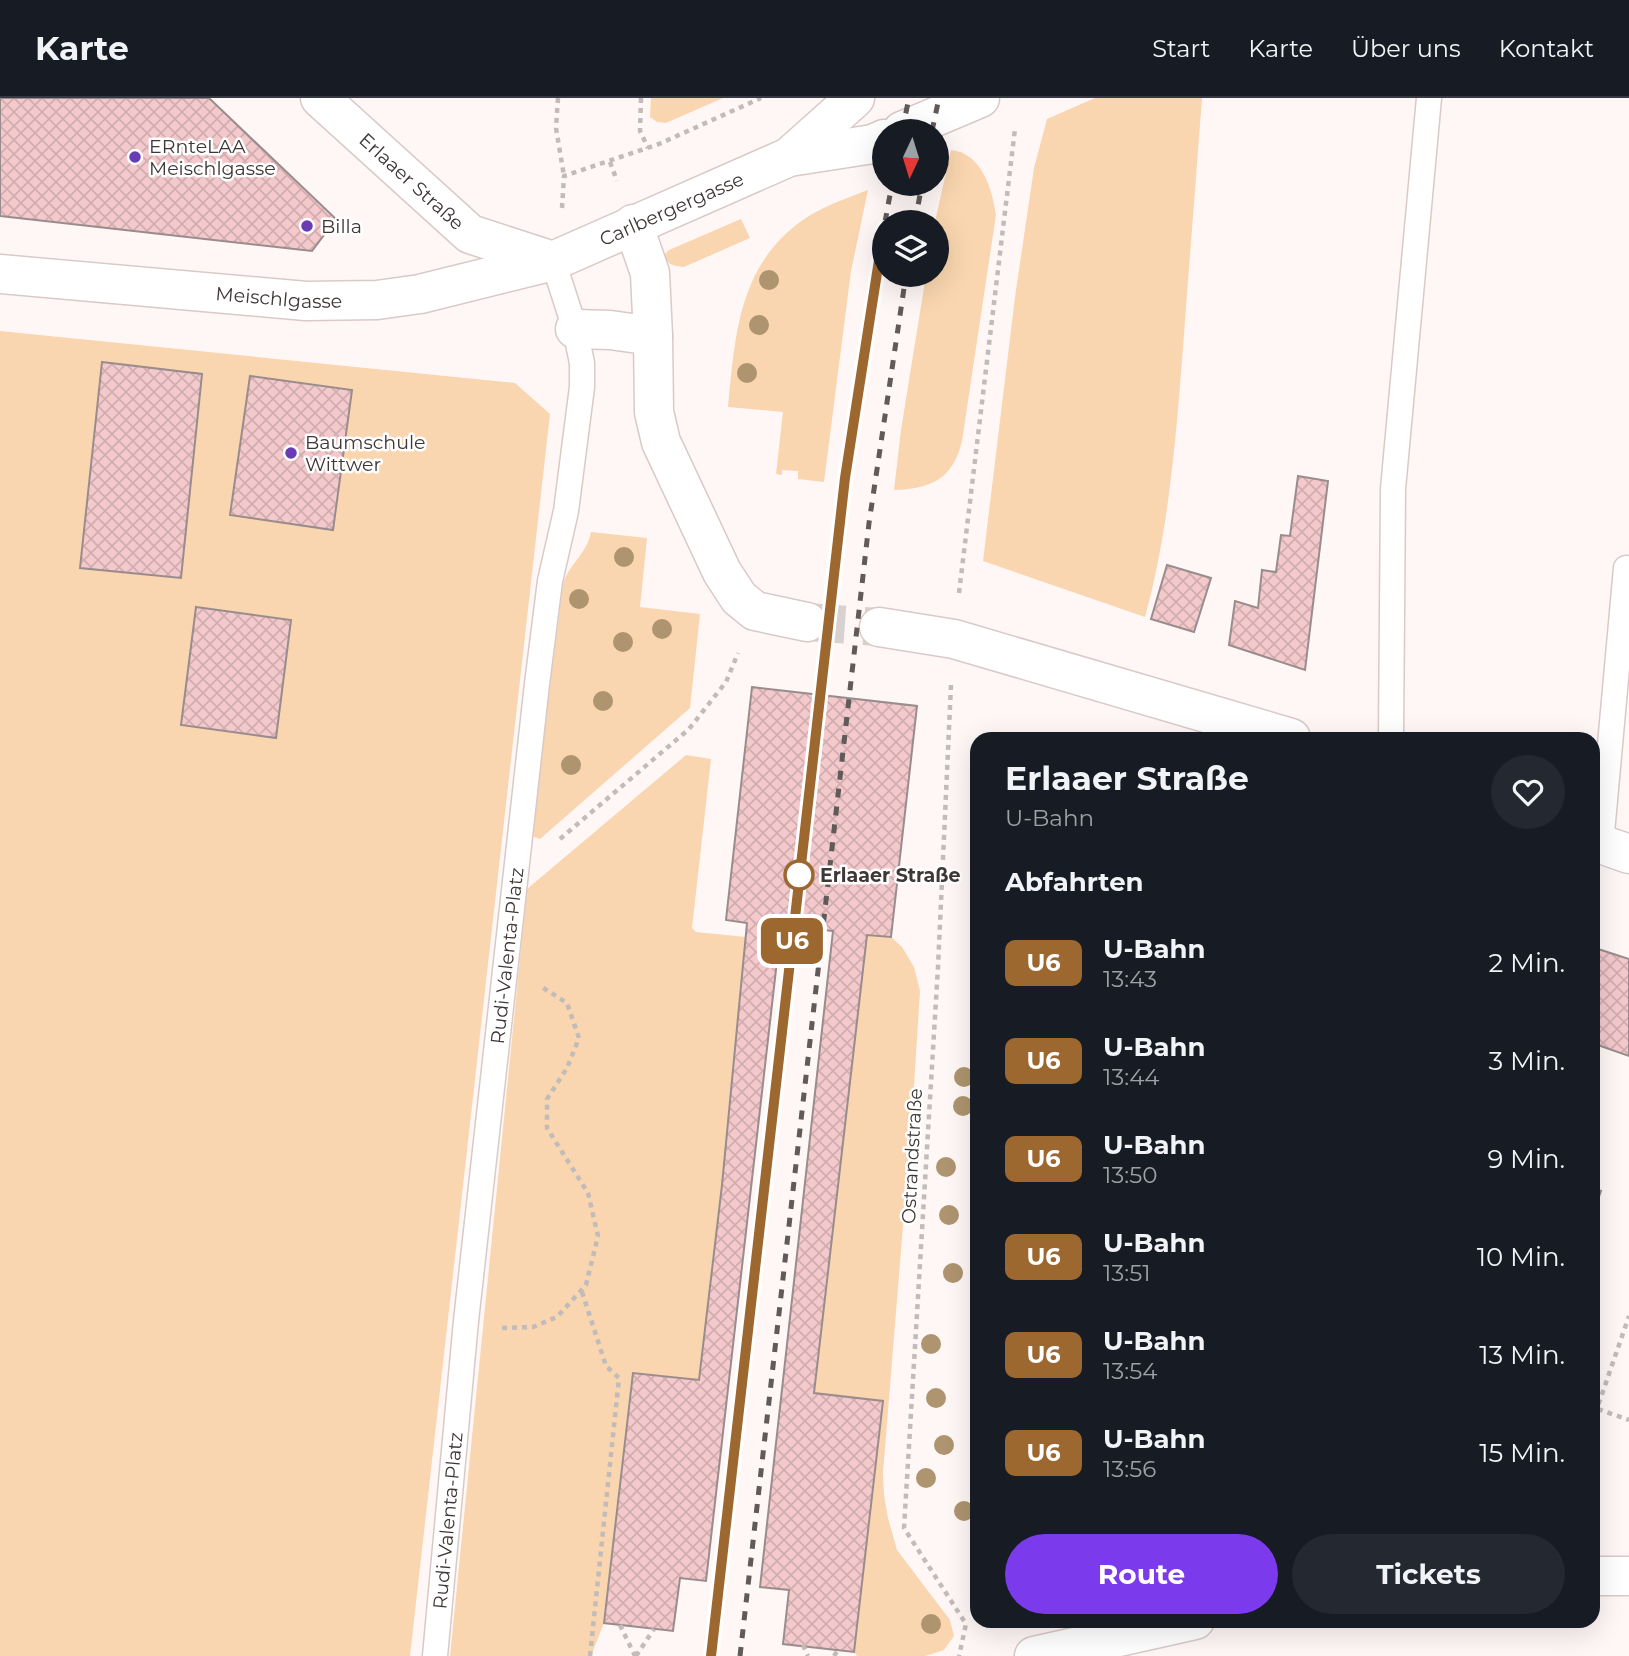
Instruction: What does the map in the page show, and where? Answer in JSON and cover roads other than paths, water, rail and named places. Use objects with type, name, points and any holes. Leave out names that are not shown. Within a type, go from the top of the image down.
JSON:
[{"type":"street","name":"Erlaaer Straße","points":[[320,98],[470,234],[553,261]]},
{"type":"street","name":"Carlbergergasse","points":[[789,157],[855,98]]},
{"type":"street","points":[[930,119],[980,98]]},
{"type":"street","name":"Carlbergergasse","points":[[553,261],[789,157],[872,144]]},
{"type":"street","points":[[633,224],[650,273],[654,412],[661,442],[722,572],[739,597],[755,611],[807,622]]},
{"type":"street","name":"Meischlgasse","points":[[0,274],[306,301],[365,300],[419,294],[553,261]]},
{"type":"street","points":[[575,329],[610,330],[653,336]]},
{"type":"street","points":[[879,627],[954,639],[1271,732]]},
{"type":"street","points":[[1600,1576],[1629,1576]]},
{"type":"street","points":[[1034,1656],[1159,1628]]},
{"type":"lane","points":[[1391,732],[1393,489],[1429,98]]},
{"type":"lane","name":"Rudi-Valenta-Platz","points":[[435,1656],[466,1321],[506,974],[514,878],[550,581],[566,511],[581,410],[582,363],[575,329],[553,261]]},
{"type":"lane","points":[[1607,846],[1626,568]]},
{"type":"tunnel","points":[[807,622],[879,627]]},
{"type":"railway","points":[[905,119],[909,98]]},
{"type":"railway","points":[[935,119],[939,98]]},
{"type":"railway","points":[[887,210],[890,196]]},
{"type":"railway","points":[[917,210],[920,196]]},
{"type":"railway","points":[[711,1656],[845,478],[875,287]]},
{"type":"railway","points":[[740,1656],[869,523],[904,287]]},
{"type":"metro line","name":"U6","points":[[711,1656],[845,478],[874,287]]},
{"type":"place","name":"ERnteLAA Meischlgasse","points":[[135,157]]},
{"type":"place","name":"Billa","points":[[307,226]]},
{"type":"place","name":"Baumschule Wittwer","points":[[291,453]]},
{"type":"place","name":"Erlaaer Straße","points":[[799,875]]}]
